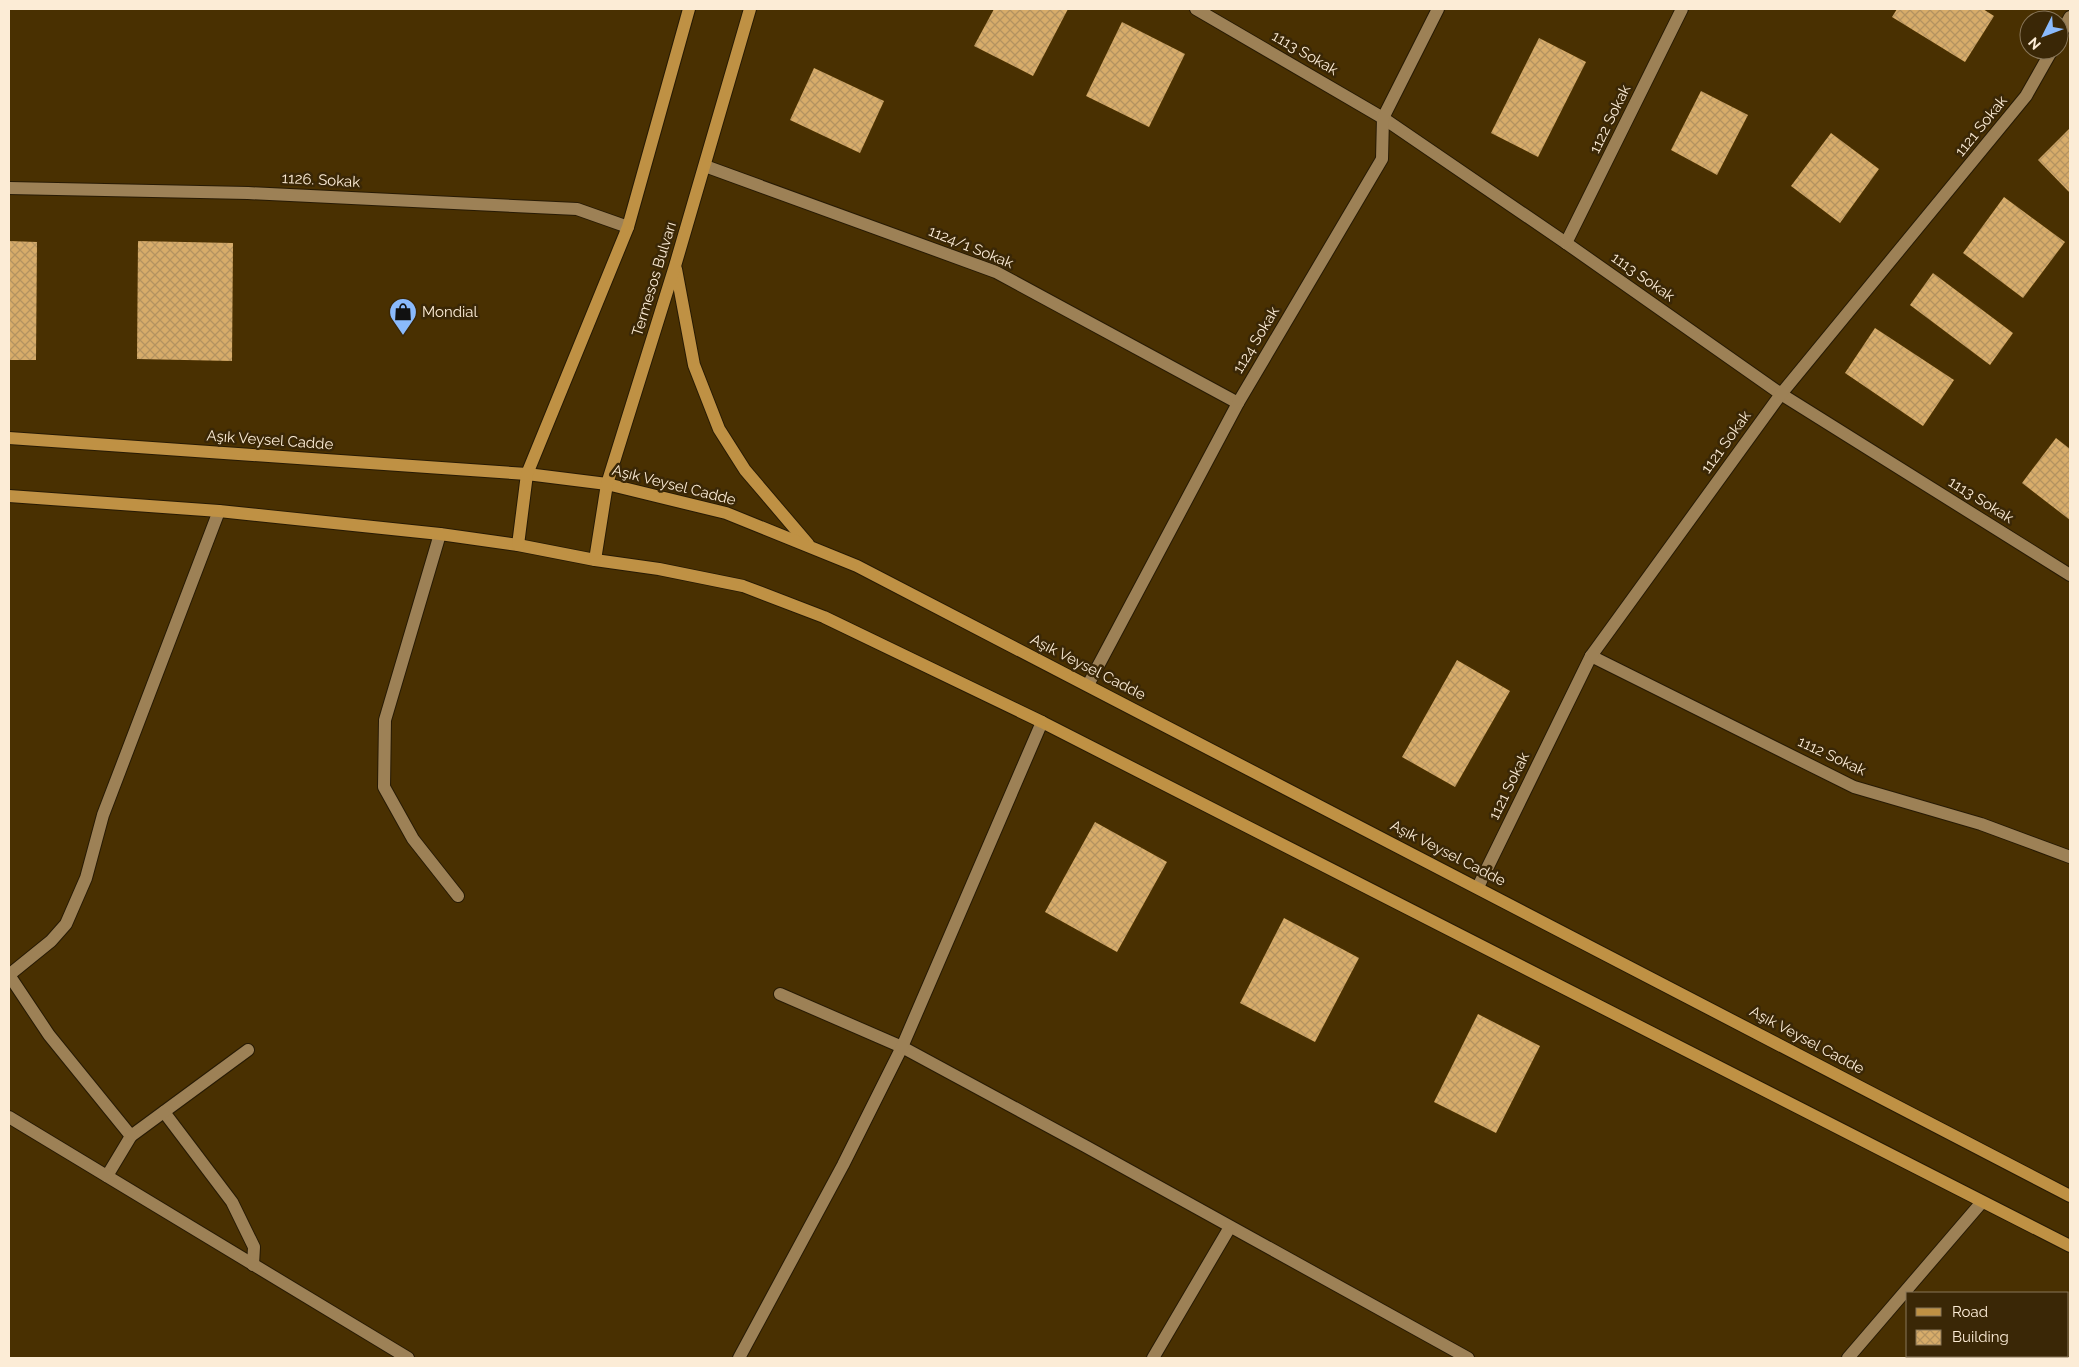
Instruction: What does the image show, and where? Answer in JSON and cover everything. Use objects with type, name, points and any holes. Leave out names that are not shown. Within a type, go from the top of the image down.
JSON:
[{"type":"main road","points":[[518,545],[527,474],[628,228],[689,9]]},
{"type":"main road","name":"Termesos Bulvarı","points":[[595,560],[607,484],[675,266],[750,9]]},
{"type":"main road","points":[[675,266],[694,365],[719,429],[745,470],[810,546]]},
{"type":"main road","name":"Aşık Veysel Cadde","points":[[9,438],[527,474],[607,484],[726,512],[856,566],[1478,887],[2070,1196]]},
{"type":"main road","points":[[9,496],[219,511],[440,534],[518,545],[743,586],[824,617],[1042,722],[2070,1246]]},
{"type":"street","name":"1113 Sokak","points":[[1196,9],[1383,118],[1566,243],[1781,394],[2070,575]]},
{"type":"street","name":"1124 Sokak","points":[[1088,685],[1238,403],[1382,159],[1383,118],[1438,9]]},
{"type":"street","name":"1122 Sokak","points":[[1566,243],[1682,9]]},
{"type":"street","name":"1121 Sokak","points":[[1478,887],[1591,656],[1781,394],[2026,96],[2046,60]]},
{"type":"street","name":"1124/1 Sokak","points":[[705,166],[996,272],[1238,403]]},
{"type":"street","name":"1126. Sokak","points":[[9,188],[248,193],[577,209],[628,228]]},
{"type":"street","points":[[131,1136],[49,1035],[9,975],[51,942],[66,924],[86,878],[103,815],[219,511]]},
{"type":"street","points":[[440,534],[385,720],[384,788],[412,839],[458,896]]},
{"type":"street","name":"1112 Sokak","points":[[1591,656],[1854,787],[1981,824],[2070,857]]},
{"type":"street","points":[[738,1358],[843,1165],[902,1047],[1042,722]]},
{"type":"street","points":[[780,994],[902,1047],[1468,1358]]},
{"type":"street","points":[[107,1176],[131,1136],[248,1050]]},
{"type":"street","points":[[164,1112],[232,1202],[254,1247],[253,1265]]},
{"type":"street","points":[[9,1117],[408,1358]]},
{"type":"street","points":[[1848,1358],[1982,1202]]},
{"type":"street","points":[[1153,1358],[1230,1227]]},
{"type":"building","points":[[994,9],[1068,9],[1033,76],[974,46]]},
{"type":"building","points":[[1897,9],[1983,9],[1994,16],[1965,62],[1892,17]]},
{"type":"building","points":[[1122,22],[1185,54],[1149,127],[1086,96]]},
{"type":"building","points":[[1539,38],[1586,62],[1538,157],[1491,133]]},
{"type":"building","points":[[814,68],[884,101],[860,153],[790,120]]},
{"type":"building","points":[[1701,91],[1748,115],[1717,175],[1671,150]]},
{"type":"building","points":[[2070,128],[2070,193],[2038,160]]},
{"type":"building","points":[[1831,133],[1879,169],[1840,223],[1791,186]]},
{"type":"building","points":[[2004,197],[2065,242],[2023,298],[1963,253]]},
{"type":"building","points":[[9,241],[37,242],[36,360],[9,360]]},
{"type":"building","points":[[138,241],[233,243],[232,361],[137,359]]},
{"type":"building","points":[[1933,273],[2013,333],[1990,365],[1910,305]]},
{"type":"building","points":[[1875,328],[1954,380],[1923,426],[1845,373]]},
{"type":"building","points":[[2056,438],[2070,449],[2070,520],[2022,483]]},
{"type":"building","points":[[1457,660],[1510,691],[1455,787],[1402,757]]},
{"type":"building","points":[[1095,822],[1167,862],[1117,952],[1045,912]]},
{"type":"building","points":[[1284,918],[1359,958],[1315,1042],[1240,1003]]},
{"type":"building","points":[[1478,1014],[1540,1046],[1496,1133],[1434,1102]]},
{"type":"place","name":"Mondial","points":[[403,336]]}]
